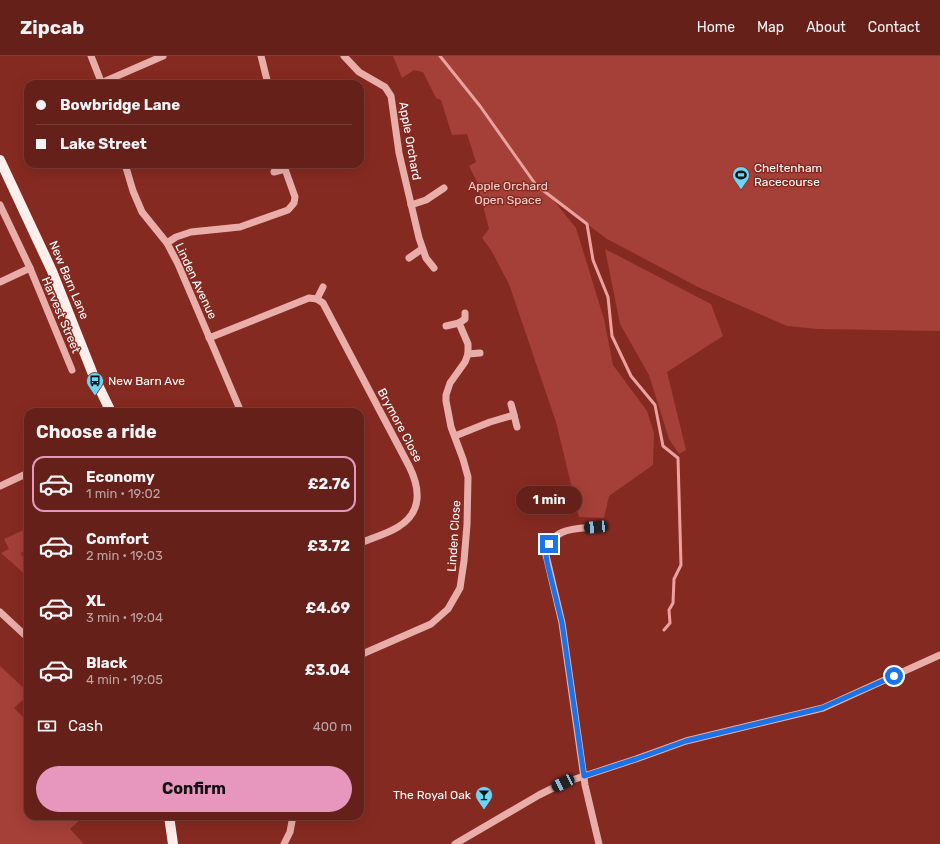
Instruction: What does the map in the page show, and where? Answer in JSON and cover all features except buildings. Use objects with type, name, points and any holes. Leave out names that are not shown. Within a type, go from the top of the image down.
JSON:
[{"type":"main road","name":"New Barn Lane","points":[[0,160],[52,271],[94,377],[109,408]]},
{"type":"main road","points":[[170,820],[173,844]]},
{"type":"street","points":[[91,56],[100,80]]},
{"type":"street","points":[[111,80],[163,56]]},
{"type":"street","points":[[261,56],[267,80]]},
{"type":"street","name":"Apple Orchard","points":[[344,56],[359,72],[385,87],[391,96],[399,153],[411,205],[422,249],[426,258],[434,268]]},
{"type":"street","name":"Linden Avenue","points":[[126,168],[139,206],[145,217],[167,243],[178,264],[239,408]]},
{"type":"street","points":[[167,243],[176,237],[191,232],[240,228],[288,210],[294,203],[295,197],[285,169],[274,172]]},
{"type":"street","points":[[411,205],[426,200],[444,188]]},
{"type":"street","name":"Harvest Street","points":[[0,205],[30,268],[72,370]]},
{"type":"street","points":[[409,258],[422,249]]},
{"type":"street","name":"Harvest Street","points":[[0,282],[30,268]]},
{"type":"street","points":[[210,338],[298,302],[309,298],[316,299],[323,287]]},
{"type":"street","name":"Brymore Close","points":[[316,299],[323,304],[409,466],[417,485],[417,500],[408,519],[398,528],[364,541]]},
{"type":"street","points":[[446,326],[459,323],[465,319],[465,313]]},
{"type":"street","points":[[459,323],[468,344],[468,354],[480,353]]},
{"type":"street","name":"Linden Close","points":[[364,653],[431,624],[448,609],[462,580],[468,487],[466,467],[454,436],[449,417],[446,395],[450,383],[465,362],[468,354]]},
{"type":"street","points":[[511,404],[517,427]]},
{"type":"street","points":[[454,436],[490,422],[514,415]]},
{"type":"street","points":[[0,486],[24,475]]},
{"type":"street","points":[[597,527],[570,529],[560,533],[552,540],[546,555],[562,623],[585,785],[599,844]]},
{"type":"street","points":[[0,612],[24,633]]},
{"type":"street","points":[[455,844],[539,795],[563,783],[686,741],[822,708],[940,655]]},
{"type":"street","points":[[284,844],[290,832],[292,820]]},
{"type":"green space","name":"Cheltenham Racecourse","points":[[393,56],[940,56],[940,331],[817,329],[787,326],[698,287],[607,239],[551,197],[576,228],[604,319],[613,365],[647,411],[654,433],[653,465],[609,496],[604,518],[579,517],[556,422],[509,284],[491,250],[482,238],[489,229],[477,182],[469,166],[476,162],[467,134],[452,135],[441,100],[436,98],[423,72],[414,70],[402,78]]},
{"type":"green space","points":[[605,249],[711,304],[723,336],[667,372],[686,450],[679,454],[669,439],[649,375],[620,324]]},
{"type":"green space","points":[[24,530],[24,552],[21,553],[24,560],[24,573],[1,553],[9,549],[4,539]]},
{"type":"green space","points":[[0,666],[24,688],[24,699],[14,708],[24,718],[24,820],[80,820],[70,829],[83,843],[0,844]]},
{"type":"waterway","points":[[440,56],[480,106],[536,185],[587,224],[593,260],[608,297],[612,336],[631,376],[655,405],[663,446],[678,458],[681,565],[674,579],[673,603],[669,610],[670,623],[664,630]]},
{"type":"place","name":"Cheltenham Racecourse","points":[[741,190]]},
{"type":"place","name":"New Barn Ave","points":[[95,396]]},
{"type":"place","name":"The Royal Oak","points":[[484,810]]},
{"type":"route","points":[[549,544],[546,555],[547,562],[562,623],[584,776],[686,741],[822,708],[894,676]]},
{"type":"park label","name":"Apple Orchard Open Space","points":[[508,193]]}]
